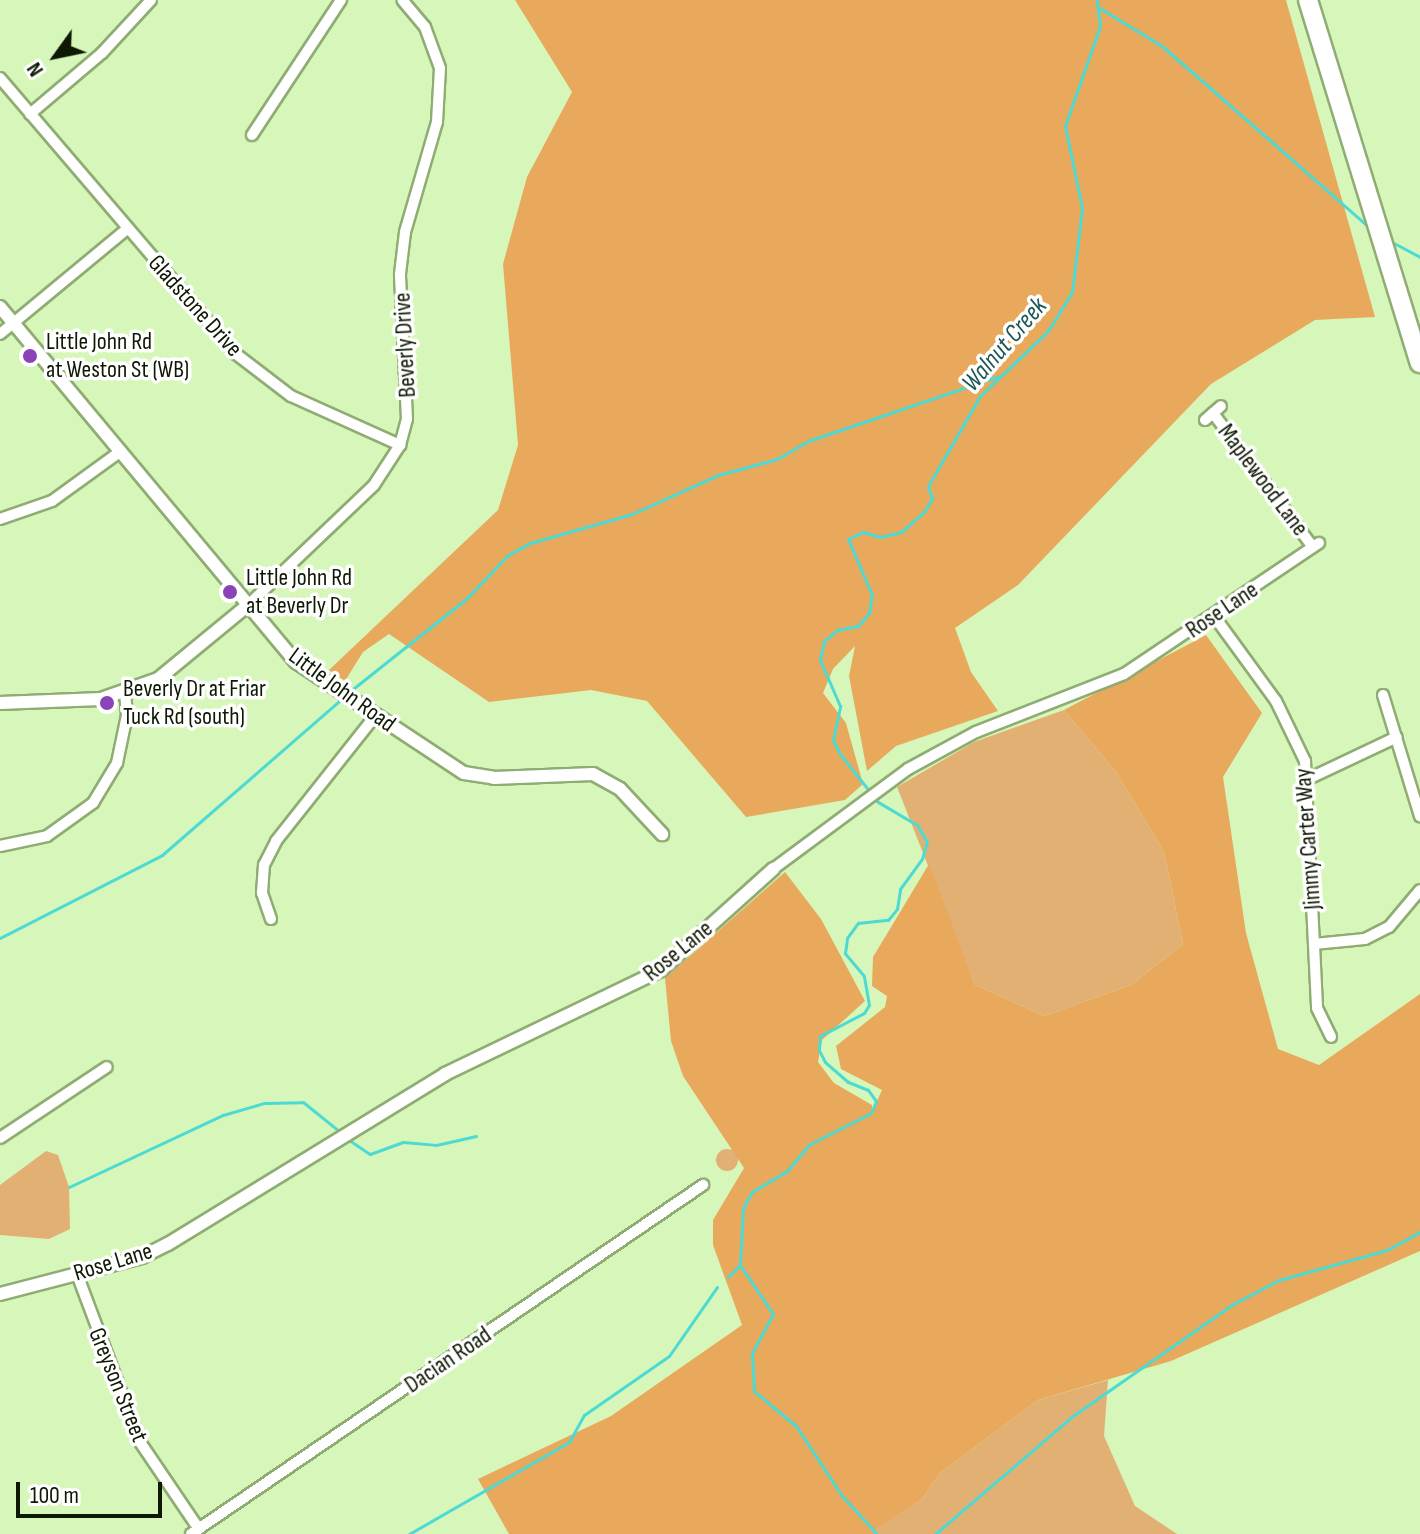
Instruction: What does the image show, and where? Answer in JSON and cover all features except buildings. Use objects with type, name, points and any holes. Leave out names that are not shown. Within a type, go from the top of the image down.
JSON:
[{"type":"highway","points":[[1308,0],[1420,363]]},
{"type":"street","points":[[30,114],[102,53],[151,0]]},
{"type":"street","points":[[252,135],[341,0]]},
{"type":"street","name":"Beverly Drive","points":[[0,703],[101,699],[158,679],[247,606],[374,485],[400,445],[410,391],[400,274],[405,232],[437,122],[440,93],[433,45],[402,0]]},
{"type":"street","name":"Gladstone Drive","points":[[0,78],[202,320],[253,369],[316,409],[400,445]]},
{"type":"street","points":[[0,334],[127,229]]},
{"type":"street","name":"Little John Road","points":[[0,307],[296,662],[375,716],[473,775],[573,771],[599,776],[620,789],[662,834]]},
{"type":"street","name":"Maplewood Lane","points":[[1213,413],[1316,545]]},
{"type":"street","points":[[0,519],[71,491],[121,451]]},
{"type":"street","name":"Rose Lane","points":[[0,1294],[142,1257],[445,1074],[630,989],[661,970],[773,869],[886,783],[950,744],[1124,674],[1316,545]]},
{"type":"street","name":"Jimmy Carter Way","points":[[1214,616],[1288,720],[1308,779],[1317,1008],[1331,1037]]},
{"type":"street","points":[[0,846],[47,836],[93,803],[117,763],[127,715],[125,692]]},
{"type":"street","points":[[1383,695],[1420,816]]},
{"type":"street","points":[[271,919],[262,893],[264,865],[276,841],[375,716]]},
{"type":"street","points":[[1308,779],[1397,737]]},
{"type":"street","points":[[1314,944],[1365,939],[1389,927],[1420,890]]},
{"type":"street","points":[[0,1138],[107,1067]]},
{"type":"street","name":"Dacian Road","points":[[195,1531],[703,1185]]},
{"type":"street","name":"Greyson Street","points":[[77,1274],[140,1442],[195,1531]]},
{"type":"shaded area","points":[[515,0],[1286,0],[1375,317],[1315,320],[1211,384],[1018,585],[955,628],[971,672],[998,711],[896,746],[867,771],[849,676],[855,646],[833,669],[823,693],[846,723],[863,784],[845,800],[746,817],[647,701],[591,690],[489,702],[389,634],[363,652],[345,681],[329,670],[498,510],[518,445],[503,264],[527,177],[572,92]]},
{"type":"shaded area","points":[[1206,635],[1262,713],[1223,777],[1246,933],[1278,1049],[1319,1065],[1420,994],[1420,1251],[1171,1361],[1038,1400],[940,1473],[921,1500],[875,1529],[878,1534],[509,1534],[478,1479],[611,1416],[742,1325],[713,1245],[713,1220],[744,1168],[683,1076],[671,1041],[665,978],[785,872],[821,919],[865,1001],[822,1040],[818,1062],[834,1083],[872,1105],[872,1112],[882,1090],[841,1069],[836,1046],[885,1007],[887,996],[872,986],[873,957],[929,864],[975,985],[1044,1016],[1131,985],[1183,944],[1164,852],[1116,772],[1064,710]]},
{"type":"shaded area","points":[[1064,710],[1116,772],[1164,852],[1183,944],[1131,985],[1044,1016],[975,985],[897,787],[974,742]]},
{"type":"shaded area","points":[[727,1149],[735,1152],[738,1160],[735,1168],[727,1171],[719,1168],[716,1160],[719,1152]]},
{"type":"shaded area","points":[[46,1151],[58,1155],[69,1187],[70,1229],[49,1239],[0,1235],[0,1185]]},
{"type":"shaded area","points":[[1108,1380],[1104,1436],[1135,1506],[1177,1534],[878,1534],[874,1529],[921,1500],[940,1473],[1038,1400]]},
{"type":"waterway","name":"Walnut Creek","points":[[877,1534],[842,1496],[796,1426],[754,1391],[752,1353],[773,1314],[740,1265],[743,1208],[752,1192],[787,1171],[810,1144],[871,1113],[876,1101],[868,1090],[848,1082],[825,1062],[819,1050],[820,1036],[864,1013],[869,1005],[864,976],[845,953],[847,938],[858,923],[888,920],[897,909],[900,889],[922,859],[927,842],[917,825],[878,802],[840,754],[833,740],[840,706],[820,660],[824,641],[837,630],[858,626],[869,613],[872,595],[848,539],[863,532],[880,537],[901,532],[923,513],[932,499],[928,486],[980,396],[1048,331],[1072,292],[1082,208],[1065,126],[1100,26],[1097,0]]},
{"type":"waterway","points":[[1098,7],[1162,46],[1370,228]]},
{"type":"waterway","points":[[1390,241],[1420,257]]},
{"type":"waterway","points":[[349,692],[467,598],[508,555],[530,543],[632,514],[718,475],[777,459],[808,441],[996,377]]},
{"type":"waterway","points":[[0,938],[162,855],[344,697]]},
{"type":"waterway","points":[[69,1187],[223,1115],[264,1103],[303,1102],[340,1132]]},
{"type":"waterway","points":[[346,1138],[370,1154],[403,1142],[436,1145],[476,1136]]},
{"type":"waterway","points":[[935,1534],[1074,1415],[1233,1304],[1279,1280],[1387,1250],[1420,1232]]},
{"type":"waterway","points":[[728,1277],[740,1265]]},
{"type":"waterway","points":[[409,1534],[569,1442],[584,1415],[669,1356],[717,1287]]},
{"type":"place","name":"Little John Rd at Weston St (WB)","points":[[30,356]]},
{"type":"place","name":"Little John Rd at Beverly Dr","points":[[230,592]]},
{"type":"place","name":"Beverly Dr at Friar Tuck Rd (south)","points":[[107,703]]}]
